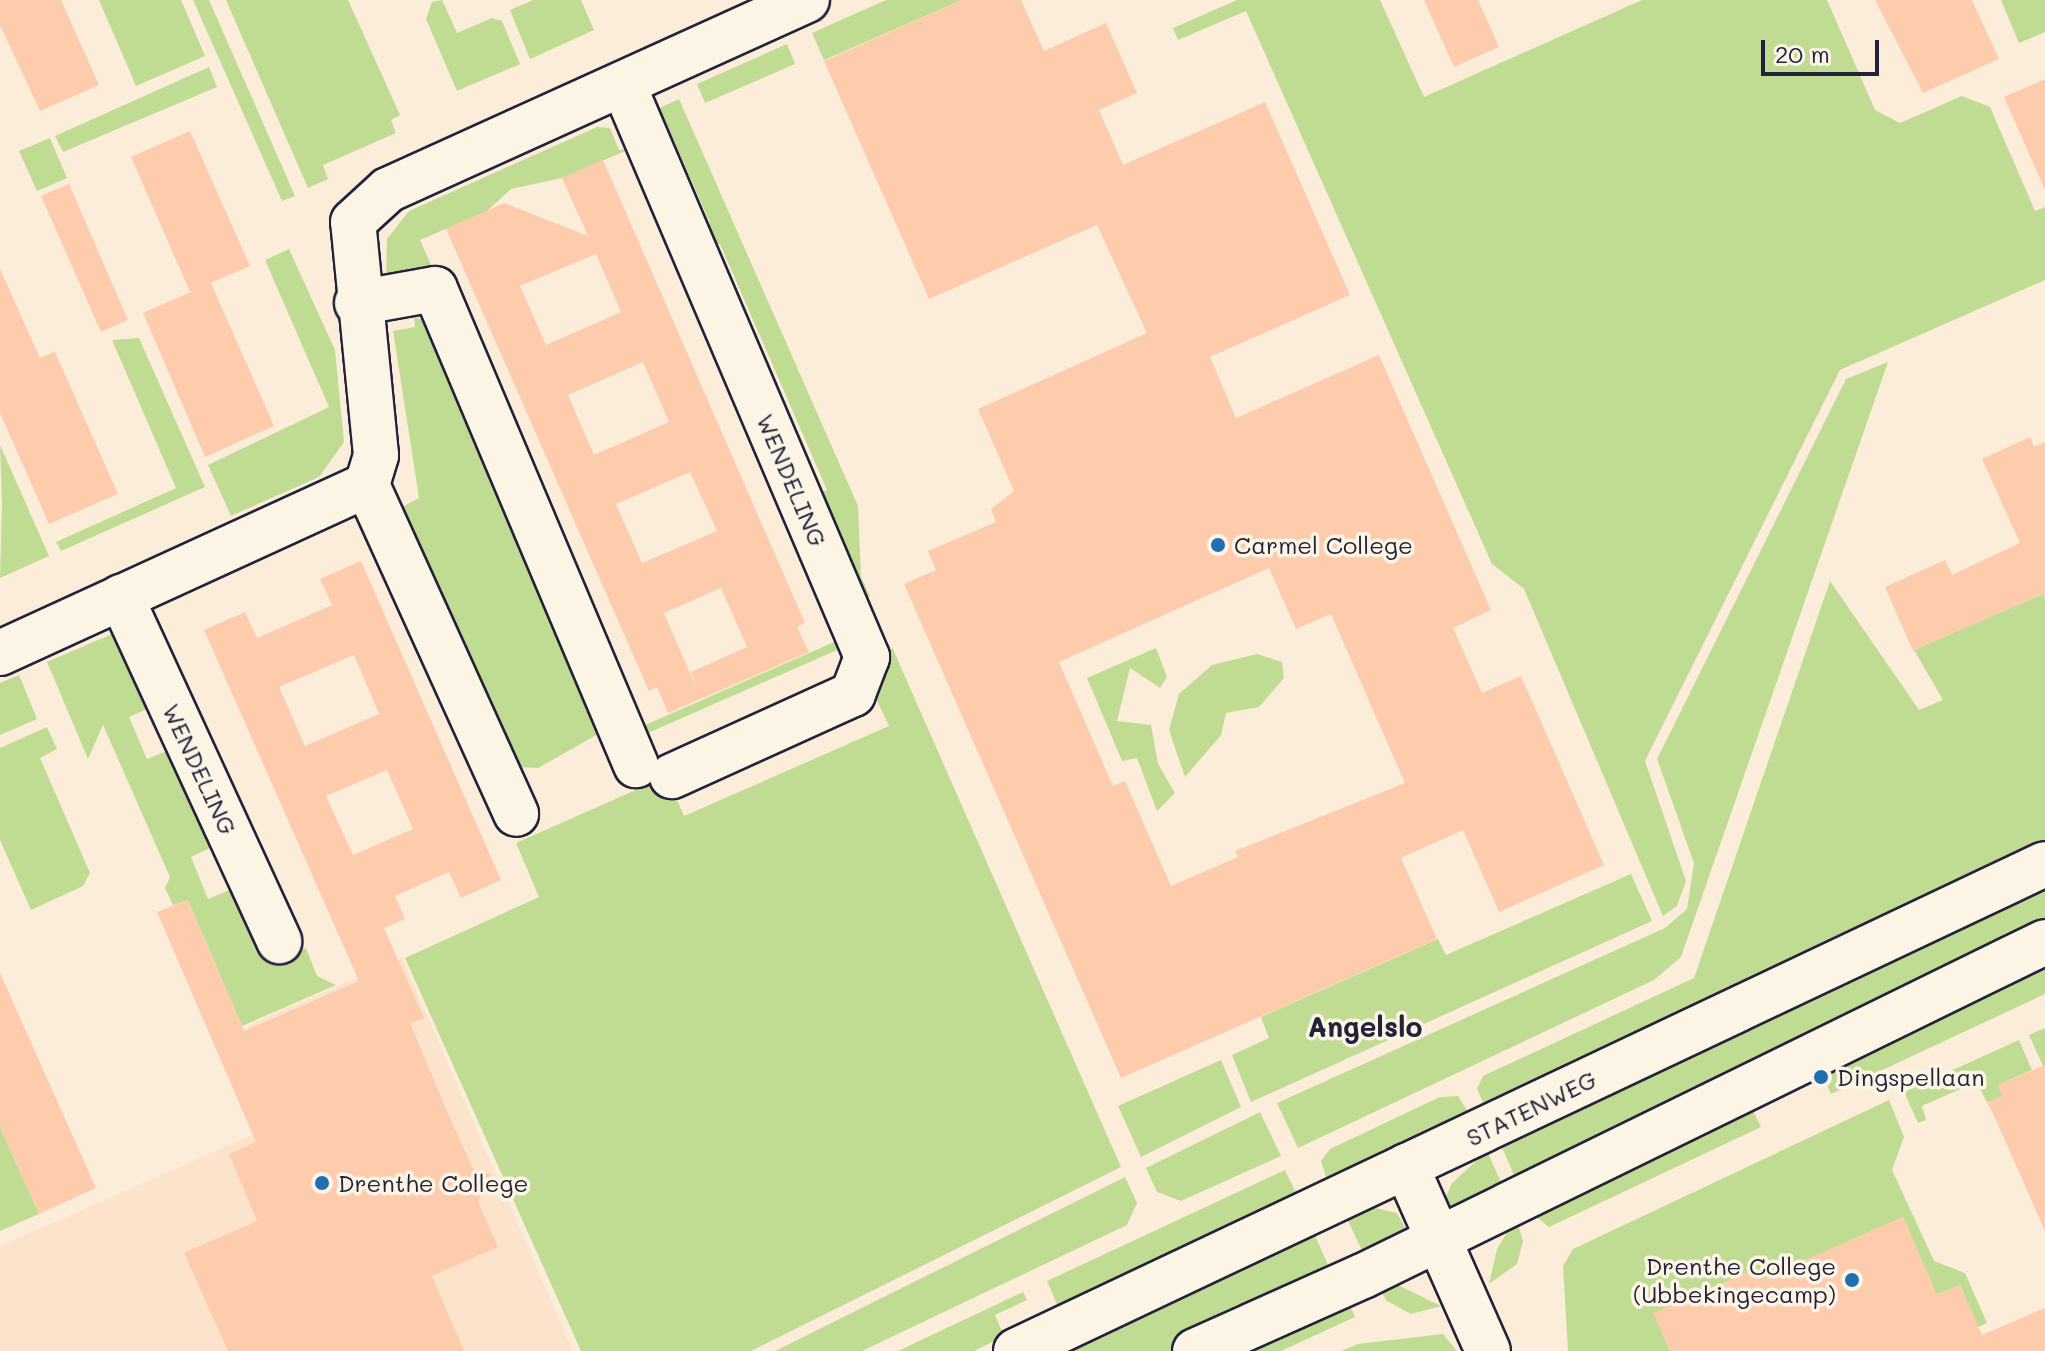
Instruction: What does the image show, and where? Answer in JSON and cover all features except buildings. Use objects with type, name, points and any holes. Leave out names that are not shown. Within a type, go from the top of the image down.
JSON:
[{"type":"street","points":[[516,814],[367,485],[376,455],[357,303],[353,222],[388,190],[807,0]]},
{"type":"street","name":"WENDELING","points":[[357,303],[435,289],[654,770],[853,694],[867,657],[623,84]]},
{"type":"street","points":[[0,653],[367,485]]},
{"type":"street","name":"WENDELING","points":[[121,597],[279,941]]},
{"type":"street","name":"STATENWEG","points":[[1016,1351],[2045,864]]},
{"type":"street","points":[[1195,1351],[1439,1240],[2045,942]]},
{"type":"street","points":[[1406,1166],[1488,1351]]},
{"type":"shaded area","name":"Drenthe College","points":[[402,958],[573,1351],[0,1351],[0,1246],[286,1120],[247,1026]]},
{"type":"green space","points":[[99,0],[181,0],[205,56],[136,86]]},
{"type":"green space","points":[[193,0],[209,0],[295,196],[282,201]]},
{"type":"green space","points":[[226,0],[348,0],[400,115],[391,120],[396,133],[323,165],[328,179],[308,188]]},
{"type":"green space","points":[[442,0],[457,33],[492,18],[502,21],[520,64],[457,91],[426,19],[432,2]]},
{"type":"green space","points":[[533,0],[581,0],[594,30],[530,59],[510,10]]},
{"type":"green space","points":[[886,0],[962,0],[824,60],[812,33]]},
{"type":"green space","points":[[1237,0],[1380,0],[1424,97],[1642,0],[1827,0],[1875,110],[1900,123],[1962,96],[1990,107],[2035,211],[2045,207],[2045,280],[1840,370],[1645,761],[1686,881],[1677,906],[1663,916],[1524,589],[1492,564],[1246,11],[1178,40],[1173,28]]},
{"type":"green space","points":[[2001,0],[2045,0],[2045,32],[2019,43]]},
{"type":"green space","points":[[787,44],[795,64],[705,103],[697,84]]},
{"type":"green space","points":[[209,67],[217,87],[63,152],[55,136]]},
{"type":"green space","points":[[679,99],[858,506],[861,577],[870,596],[863,600],[817,495],[827,490],[720,244],[709,247],[701,228],[710,223],[668,127],[658,131],[651,112]]},
{"type":"green space","points":[[597,127],[610,128],[619,150],[630,149],[562,178],[511,189],[487,211],[420,240],[432,267],[386,282],[387,239],[409,211]]},
{"type":"green space","points":[[50,138],[67,178],[37,191],[19,151]]},
{"type":"green space","points":[[289,249],[335,350],[344,442],[319,477],[231,516],[208,465],[329,407],[265,260]]},
{"type":"green space","points":[[414,317],[424,320],[600,733],[538,768],[516,767],[396,510],[419,498],[393,331],[415,327]]},
{"type":"green space","points":[[139,338],[205,487],[61,551],[56,542],[176,488],[112,340]]},
{"type":"green space","points":[[1888,362],[1681,957],[1654,980],[1298,1148],[1277,1103],[1665,928],[1687,909],[1694,863],[1657,759],[1846,379]]},
{"type":"green space","points":[[0,445],[49,556],[0,578],[2,505]]},
{"type":"green space","points":[[1830,581],[1919,710],[1943,700],[1914,650],[2045,593],[2045,846],[1486,1109],[1477,1089],[1483,1076],[1694,978]]},
{"type":"green space","points":[[112,634],[120,652],[131,648],[156,705],[129,717],[147,759],[182,745],[225,841],[191,857],[208,899],[244,884],[299,951],[306,948],[317,976],[336,985],[242,1026],[188,900],[173,905],[165,888],[170,877],[103,725],[88,759],[47,662]]},
{"type":"green space","points":[[841,639],[844,647],[648,733],[684,816],[889,726],[872,690],[892,647],[1121,1167],[751,1351],[581,1351],[405,958],[539,897],[516,843],[656,781],[634,730]]},
{"type":"green space","points":[[1156,648],[1167,677],[1160,688],[1130,668],[1117,721],[1151,725],[1158,764],[1175,793],[1157,811],[1137,758],[1122,761],[1087,678]]},
{"type":"green space","points":[[1257,654],[1282,662],[1284,678],[1259,707],[1226,713],[1221,735],[1185,777],[1169,730],[1179,694],[1212,665]]},
{"type":"green space","points":[[19,675],[37,719],[0,735],[0,683]]},
{"type":"green space","points":[[47,727],[57,749],[40,758],[90,873],[83,886],[31,910],[0,840],[0,748]]},
{"type":"green space","points":[[1631,874],[1652,921],[1251,1102],[1232,1055],[1269,1038],[1261,1017],[1438,939],[1446,955]]},
{"type":"green space","points":[[2045,885],[2045,925],[1518,1184],[1501,1145]]},
{"type":"green space","points":[[2045,966],[2045,994],[1831,1094],[1821,1072]]},
{"type":"green space","points":[[2045,1028],[2045,1065],[2043,1066],[2029,1035]]},
{"type":"green space","points":[[2019,1040],[2032,1070],[1998,1085],[2003,1096],[1988,1102],[2012,1148],[1976,1082],[1922,1106],[1926,1120],[1918,1123],[1904,1092]]},
{"type":"green space","points":[[1221,1060],[1241,1107],[1141,1157],[1118,1106]]},
{"type":"green space","points":[[1458,1096],[1471,1116],[1330,1182],[1326,1177],[1321,1161],[1330,1149],[1440,1097]]},
{"type":"green space","points":[[1889,1100],[1904,1137],[1892,1170],[1934,1261],[1965,1273],[1987,1323],[1978,1327],[1960,1285],[1929,1298],[1933,1286],[1903,1217],[1772,1275],[1765,1291],[1755,1269],[1654,1314],[1670,1351],[1568,1351],[1563,1266],[1573,1249]]},
{"type":"green space","points":[[1750,1104],[1761,1127],[1549,1227],[1530,1212]]},
{"type":"green space","points":[[1260,1112],[1281,1156],[1181,1201],[1157,1192],[1146,1168]]},
{"type":"green space","points":[[0,1127],[39,1214],[0,1231]]},
{"type":"green space","points":[[1487,1151],[1504,1189],[1455,1210],[1445,1199],[1452,1183]]},
{"type":"green space","points":[[1285,1170],[1298,1197],[1059,1309],[1047,1281]]},
{"type":"green space","points":[[1125,1177],[1137,1203],[1127,1225],[862,1351],[775,1351]]},
{"type":"green space","points":[[1366,1206],[1397,1213],[1407,1231],[1366,1259],[1343,1210]]},
{"type":"green space","points":[[1516,1218],[1523,1241],[1517,1264],[1489,1284],[1497,1249]]},
{"type":"green space","points":[[1308,1220],[1333,1276],[1172,1351],[1041,1351]]},
{"type":"green space","points":[[1376,1284],[1400,1286],[1441,1306],[1411,1314],[1387,1301]]},
{"type":"green space","points":[[1023,1292],[1027,1300],[995,1315],[1004,1336],[974,1351],[898,1351]]},
{"type":"green space","points":[[1345,1295],[1355,1317],[1281,1351],[1218,1351]]},
{"type":"green space","points":[[1443,1334],[1457,1351],[1341,1351],[1358,1344]]},
{"type":"place","name":"Carmel College","points":[[1218,545]]},
{"type":"place","name":"Dingspellaan","points":[[1821,1077]]},
{"type":"place","name":"Drenthe College","points":[[322,1183]]},
{"type":"place","name":"Drenthe College (Ubbekingecamp)","points":[[1852,1280]]},
{"type":"district","name":"Angelslo","points":[[1365,1026]]}]
